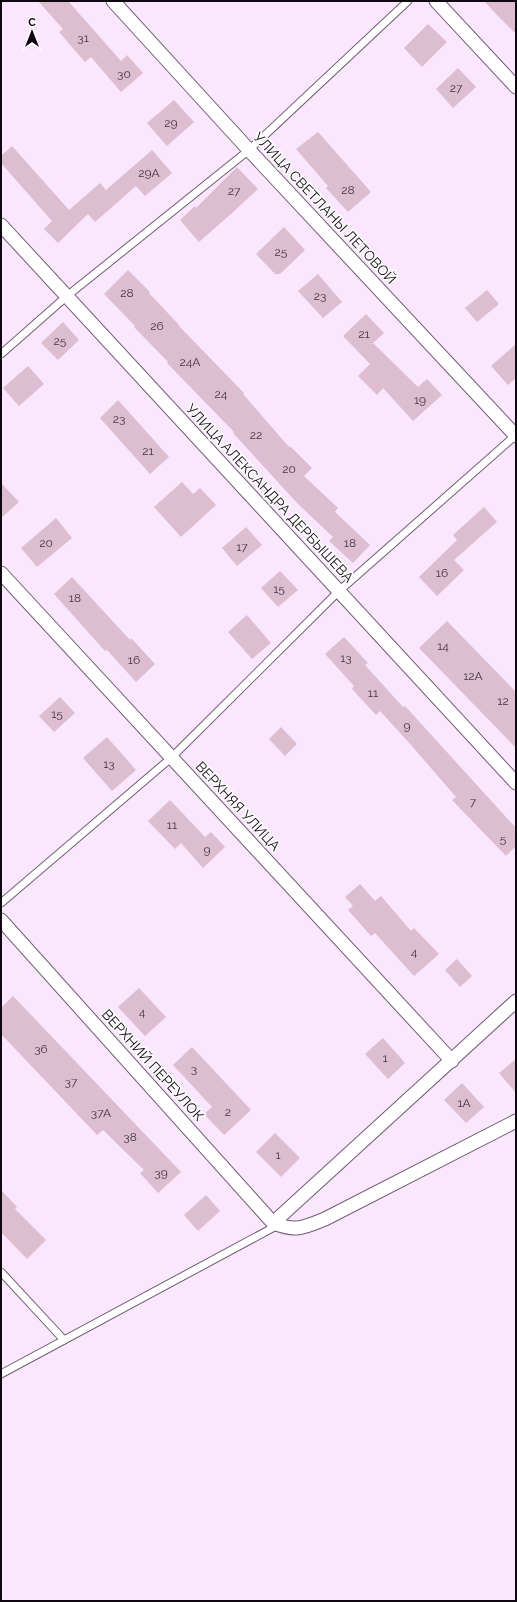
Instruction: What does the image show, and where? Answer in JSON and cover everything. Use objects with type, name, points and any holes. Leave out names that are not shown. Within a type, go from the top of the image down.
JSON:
[{"type":"street","name":"УЛИЦА СВЕТЛАНЫ ЛЕТОВОЙ","points":[[113,1],[249,150],[516,435]]},
{"type":"street","points":[[436,1],[516,87]]},
{"type":"street","name":"УЛИЦА АЛЕКСАНДРА ДЕРБЫШЕВА","points":[[1,225],[516,783]]},
{"type":"street","name":"ВЕРХНЯЯ УЛИЦА","points":[[1,573],[452,1060]]},
{"type":"street","name":"ВЕРХНИЙ ПЕРЕУЛОК","points":[[1,920],[278,1225]]},
{"type":"street","points":[[278,1225],[516,1001]]},
{"type":"street","points":[[278,1225],[292,1229],[302,1228],[325,1219],[516,1121]]},
{"type":"lane","points":[[1,354],[67,296],[249,150],[408,1]]},
{"type":"lane","points":[[1,904],[171,758],[339,591],[516,435]]},
{"type":"lane","points":[[1,1374],[278,1225]]},
{"type":"lane","points":[[1,1272],[64,1340]]},
{"type":"building","points":[[38,1],[68,1],[121,61],[127,55],[143,73],[121,92],[91,57],[85,62],[59,32],[63,29]]},
{"type":"building","points":[[484,1],[516,1],[516,34],[495,13]]},
{"type":"building","points":[[428,24],[447,42],[422,67],[404,48]]},
{"type":"building","points":[[458,68],[476,87],[453,108],[436,89]]},
{"type":"building","points":[[174,100],[194,122],[167,146],[147,123]]},
{"type":"building","points":[[318,132],[371,192],[348,212],[326,188],[328,186],[296,149]]},
{"type":"building","points":[[12,146],[69,210],[100,183],[106,190],[152,150],[172,173],[145,196],[136,186],[95,222],[88,214],[58,243],[44,229],[52,221],[1,163],[1,156]]},
{"type":"building","points":[[237,167],[258,189],[199,242],[180,220],[195,206],[196,208]]},
{"type":"building","points":[[284,227],[305,250],[280,274],[275,274],[256,254]]},
{"type":"building","points":[[128,270],[150,292],[149,293],[179,326],[244,393],[243,394],[289,447],[290,446],[312,468],[304,476],[338,508],[335,512],[370,545],[353,563],[329,541],[333,537],[298,504],[233,433],[234,432],[167,363],[168,362],[104,294]]},
{"type":"building","points":[[318,274],[342,302],[323,318],[298,291]]},
{"type":"building","points":[[487,290],[499,304],[477,322],[465,308]]},
{"type":"building","points":[[366,314],[384,333],[373,343],[418,387],[427,379],[442,395],[413,421],[383,388],[377,395],[358,376],[370,364],[343,336]]},
{"type":"building","points":[[63,322],[79,340],[58,360],[41,343]]},
{"type":"building","points":[[516,344],[516,378],[508,385],[491,366]]},
{"type":"building","points":[[28,366],[44,384],[19,406],[3,388]]},
{"type":"building","points":[[118,400],[169,457],[150,474],[100,418]]},
{"type":"building","points":[[182,482],[193,494],[200,488],[216,505],[181,537],[154,507]]},
{"type":"building","points":[[1,483],[19,502],[1,518]]},
{"type":"building","points":[[484,507],[497,522],[454,560],[464,570],[437,596],[419,577],[457,540],[453,535]]},
{"type":"building","points":[[56,518],[72,538],[37,567],[21,548]]},
{"type":"building","points":[[246,527],[262,545],[237,566],[222,548]]},
{"type":"building","points":[[280,571],[298,590],[278,607],[261,588]]},
{"type":"building","points":[[72,577],[130,640],[131,638],[155,664],[136,682],[107,650],[105,651],[54,594]]},
{"type":"building","points":[[247,615],[271,643],[252,659],[228,632]]},
{"type":"building","points":[[447,621],[516,692],[516,748],[419,648]]},
{"type":"building","points":[[344,637],[368,663],[365,665],[403,707],[405,706],[516,828],[516,846],[506,856],[452,800],[456,797],[411,745],[380,711],[376,715],[352,689],[354,686],[325,654]]},
{"type":"building","points":[[60,697],[75,713],[54,732],[39,716]]},
{"type":"building","points":[[281,727],[297,744],[285,756],[269,739]]},
{"type":"building","points":[[107,737],[136,770],[112,791],[83,758]]},
{"type":"building","points":[[170,800],[205,837],[211,832],[225,847],[203,868],[181,843],[175,849],[148,821]]},
{"type":"building","points":[[360,884],[375,901],[381,896],[411,931],[414,928],[439,954],[414,976],[375,933],[371,936],[348,910],[353,906],[345,897]]},
{"type":"building","points":[[457,959],[472,976],[460,987],[445,970]]},
{"type":"building","points":[[139,988],[166,1017],[145,1036],[118,1007]]},
{"type":"building","points":[[13,996],[181,1172],[158,1193],[140,1173],[144,1170],[103,1130],[97,1135],[1,1034],[1,1008]]},
{"type":"building","points":[[383,1038],[405,1063],[388,1079],[365,1054]]},
{"type":"building","points":[[192,1047],[251,1110],[224,1135],[204,1114],[212,1107],[173,1065]]},
{"type":"building","points":[[516,1059],[516,1093],[499,1073]]},
{"type":"building","points":[[462,1083],[484,1107],[466,1123],[444,1100]]},
{"type":"building","points":[[275,1133],[300,1158],[281,1177],[256,1152]]},
{"type":"building","points":[[1,1190],[17,1207],[15,1209],[46,1240],[27,1259],[1,1232]]},
{"type":"building","points":[[206,1195],[220,1211],[198,1231],[184,1215]]}]
